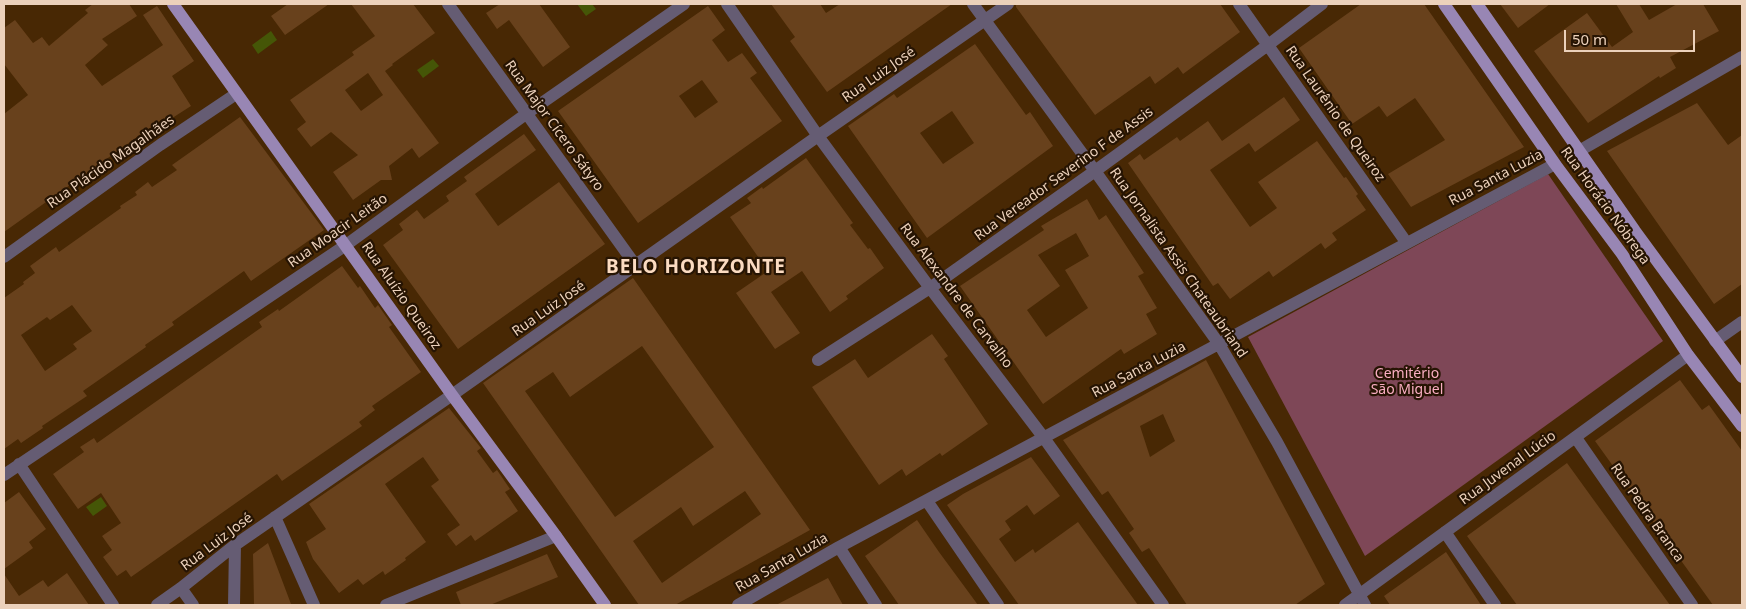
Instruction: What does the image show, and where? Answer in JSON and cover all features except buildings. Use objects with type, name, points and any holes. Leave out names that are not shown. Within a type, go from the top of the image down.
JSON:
[{"type":"main road","name":"Rua Aluízio Queiroz","points":[[173,4],[452,395],[605,605]]},
{"type":"main road","name":"Rua Horácio Nóbrega","points":[[1444,4],[1555,164],[1619,249],[1688,355],[1742,426]]},
{"type":"main road","name":"Rua Horácio Nóbrega","points":[[1477,4],[1635,231],[1742,377]]},
{"type":"street","name":"Rua Major Cícero Sátyro","points":[[448,4],[636,266]]},
{"type":"street","name":"Rua Moacir Leitão","points":[[5,472],[346,245],[526,114],[684,4]]},
{"type":"street","name":"Rua Alexandre de Carvalho","points":[[727,4],[818,136],[1044,438],[1163,605]]},
{"type":"street","name":"Rua Jornalista Assis Chateaubriand","points":[[974,4],[1219,344],[1277,442],[1363,600]]},
{"type":"street","name":"Rua Luiz José","points":[[157,605],[235,545],[452,395],[1008,4]]},
{"type":"street","name":"Rua Laurênio de Queiroz","points":[[1239,4],[1406,242]]},
{"type":"street","name":"Rua Vereador Severino F de Assis","points":[[818,360],[930,288],[1096,171],[1322,4]]},
{"type":"street","points":[[1579,150],[1742,57]]},
{"type":"street","name":"Rua Plácido Magalhães","points":[[4,257],[160,145],[236,94]]},
{"type":"street","name":"Rua Santa Luzia","points":[[738,605],[839,547],[1406,242],[1555,164]]},
{"type":"street","points":[[1715,342],[1742,322]]},
{"type":"street","name":"Rua Juvenal Lúcio","points":[[1345,605],[1363,600],[1445,532],[1688,355]]},
{"type":"street","name":"Rua Pedra Branca","points":[[1576,438],[1692,605]]},
{"type":"street","points":[[19,464],[113,605]]},
{"type":"street","points":[[927,501],[998,605]]},
{"type":"street","points":[[275,517],[314,605]]},
{"type":"street","points":[[1445,532],[1495,605]]},
{"type":"street","points":[[386,605],[556,536]]},
{"type":"street","points":[[234,605],[235,545]]},
{"type":"street","points":[[839,547],[876,605]]},
{"type":"street","points":[[181,588],[193,605]]},
{"type":"green space","name":"Cemitério São Miguel","points":[[1548,174],[1663,341],[1365,556],[1248,337]]},
{"type":"shaded area","points":[[577,4],[592,4],[596,9],[586,16]]},
{"type":"shaded area","points":[[271,31],[277,40],[258,54],[252,45]]},
{"type":"shaded area","points":[[433,59],[439,66],[423,78],[417,70]]},
{"type":"shaded area","points":[[101,497],[107,506],[93,516],[86,507]]},
{"type":"district","name":"BELO HORIZONTE","points":[[696,268]]}]
